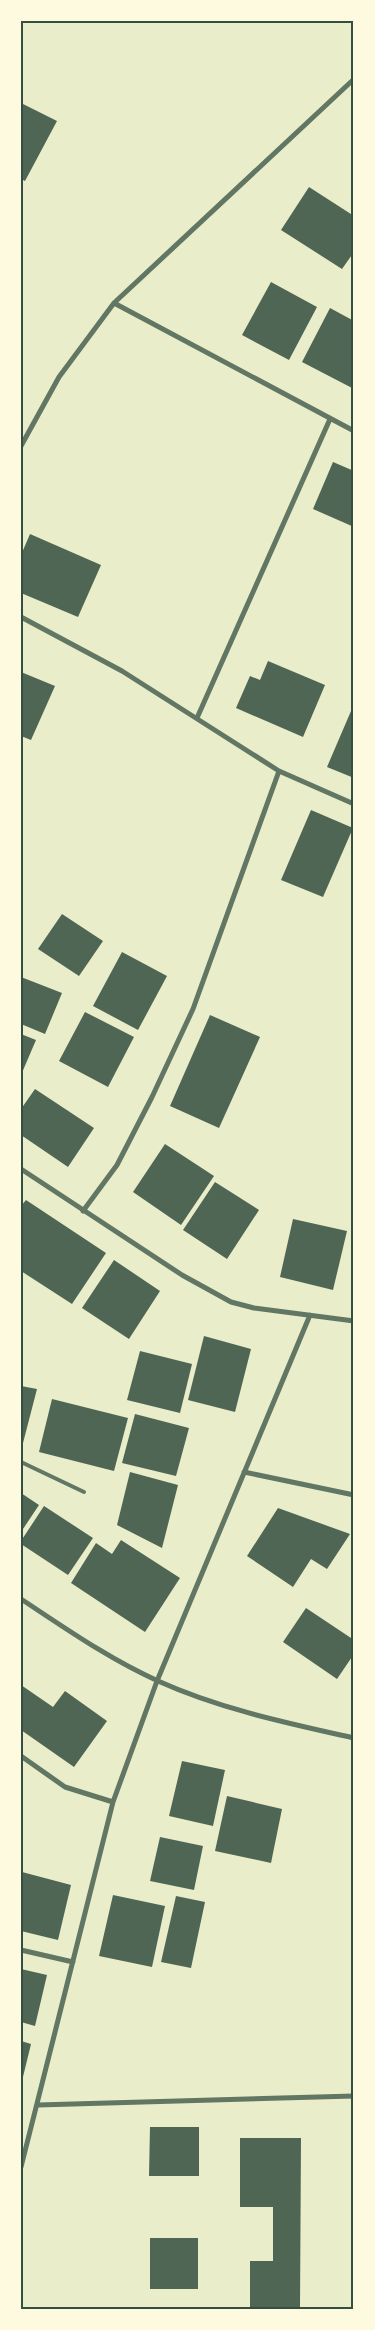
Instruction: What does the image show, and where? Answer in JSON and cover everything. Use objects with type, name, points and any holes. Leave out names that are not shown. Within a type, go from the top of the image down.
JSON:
[{"type":"street","points":[[21,446],[59,377],[114,303],[354,79]]},
{"type":"street","points":[[114,303],[354,431]]},
{"type":"street","points":[[197,718],[330,419]]},
{"type":"street","points":[[21,617],[122,671],[279,771],[354,804]]},
{"type":"street","points":[[83,1211],[117,1165],[152,1097],[193,1009],[279,771]]},
{"type":"street","points":[[21,1169],[182,1275],[231,1302],[254,1308],[354,1321]]},
{"type":"street","points":[[21,2167],[114,1802],[157,1681],[310,1316]]},
{"type":"street","points":[[244,1472],[354,1495]]},
{"type":"street","points":[[21,1599],[81,1638],[157,1681],[208,1701],[272,1720],[354,1738]]},
{"type":"street","points":[[21,1756],[65,1787],[114,1802]]},
{"type":"street","points":[[21,1950],[73,1962]]},
{"type":"street","points":[[38,2105],[354,2096]]},
{"type":"lane","points":[[21,1462],[84,1492]]},
{"type":"building","points":[[21,103],[57,121],[25,181],[21,179]]},
{"type":"building","points":[[309,187],[354,216],[354,252],[342,269],[281,230]]},
{"type":"building","points":[[271,282],[317,307],[289,360],[242,335]]},
{"type":"building","points":[[330,308],[354,321],[354,389],[302,362]]},
{"type":"building","points":[[333,462],[354,471],[354,527],[313,509]]},
{"type":"building","points":[[30,534],[101,565],[78,617],[21,593],[21,555]]},
{"type":"building","points":[[268,661],[325,685],[303,737],[236,708],[250,676],[260,680]]},
{"type":"building","points":[[21,672],[55,686],[31,740],[21,736]]},
{"type":"building","points":[[354,704],[354,778],[327,767]]},
{"type":"building","points":[[311,810],[353,828],[323,897],[281,880]]},
{"type":"building","points":[[62,914],[103,941],[79,976],[38,949]]},
{"type":"building","points":[[122,952],[167,976],[138,1030],[93,1006]]},
{"type":"building","points":[[21,977],[62,993],[45,1034],[21,1024]]},
{"type":"building","points":[[85,1012],[134,1037],[108,1087],[59,1061]]},
{"type":"building","points":[[210,1015],[260,1037],[219,1128],[170,1106]]},
{"type":"building","points":[[21,1034],[36,1040],[21,1075]]},
{"type":"building","points":[[35,1089],[94,1128],[68,1167],[21,1135],[21,1109]]},
{"type":"building","points":[[165,1144],[214,1176],[181,1225],[133,1192]]},
{"type":"building","points":[[215,1182],[259,1210],[227,1259],[183,1230]]},
{"type":"building","points":[[26,1200],[106,1253],[72,1304],[21,1271],[21,1206]]},
{"type":"building","points":[[293,1219],[347,1231],[333,1290],[280,1277]]},
{"type":"building","points":[[114,1260],[160,1291],[129,1339],[82,1308]]},
{"type":"building","points":[[204,1336],[251,1349],[235,1412],[188,1400]]},
{"type":"building","points":[[140,1351],[192,1364],[180,1413],[127,1400]]},
{"type":"building","points":[[21,1386],[37,1389],[23,1443],[21,1442]]},
{"type":"building","points":[[52,1399],[128,1418],[114,1471],[39,1452]]},
{"type":"building","points":[[135,1414],[189,1428],[176,1476],[122,1463]]},
{"type":"building","points":[[130,1472],[178,1485],[162,1548],[117,1525]]},
{"type":"building","points":[[21,1493],[39,1505],[21,1532]]},
{"type":"building","points":[[44,1506],[93,1538],[68,1575],[21,1544],[21,1541]]},
{"type":"building","points":[[278,1508],[350,1534],[327,1569],[311,1559],[293,1587],[247,1556]]},
{"type":"building","points":[[121,1540],[180,1578],[145,1632],[71,1583],[96,1543],[112,1554]]},
{"type":"building","points":[[306,1608],[354,1640],[354,1654],[337,1679],[283,1642]]},
{"type":"building","points":[[21,1685],[53,1707],[65,1691],[107,1721],[74,1767],[21,1730]]},
{"type":"building","points":[[182,1761],[225,1770],[213,1826],[169,1816]]},
{"type":"building","points":[[227,1796],[282,1809],[271,1863],[215,1851]]},
{"type":"building","points":[[160,1837],[203,1846],[194,1890],[150,1881]]},
{"type":"building","points":[[22,1872],[71,1885],[58,1940],[21,1931]]},
{"type":"building","points":[[113,1895],[165,1906],[152,1967],[99,1956]]},
{"type":"building","points":[[176,1896],[205,1902],[191,1968],[161,1962]]},
{"type":"building","points":[[21,1969],[47,1975],[35,2026],[21,2022]]},
{"type":"building","points":[[21,2041],[31,2044],[22,2081],[21,2081]]},
{"type":"building","points":[[150,2127],[199,2127],[199,2176],[149,2176]]},
{"type":"building","points":[[240,2138],[301,2138],[300,2309],[250,2309],[250,2261],[273,2261],[273,2207],[240,2207]]},
{"type":"building","points":[[150,2238],[198,2238],[198,2289],[150,2289]]}]
